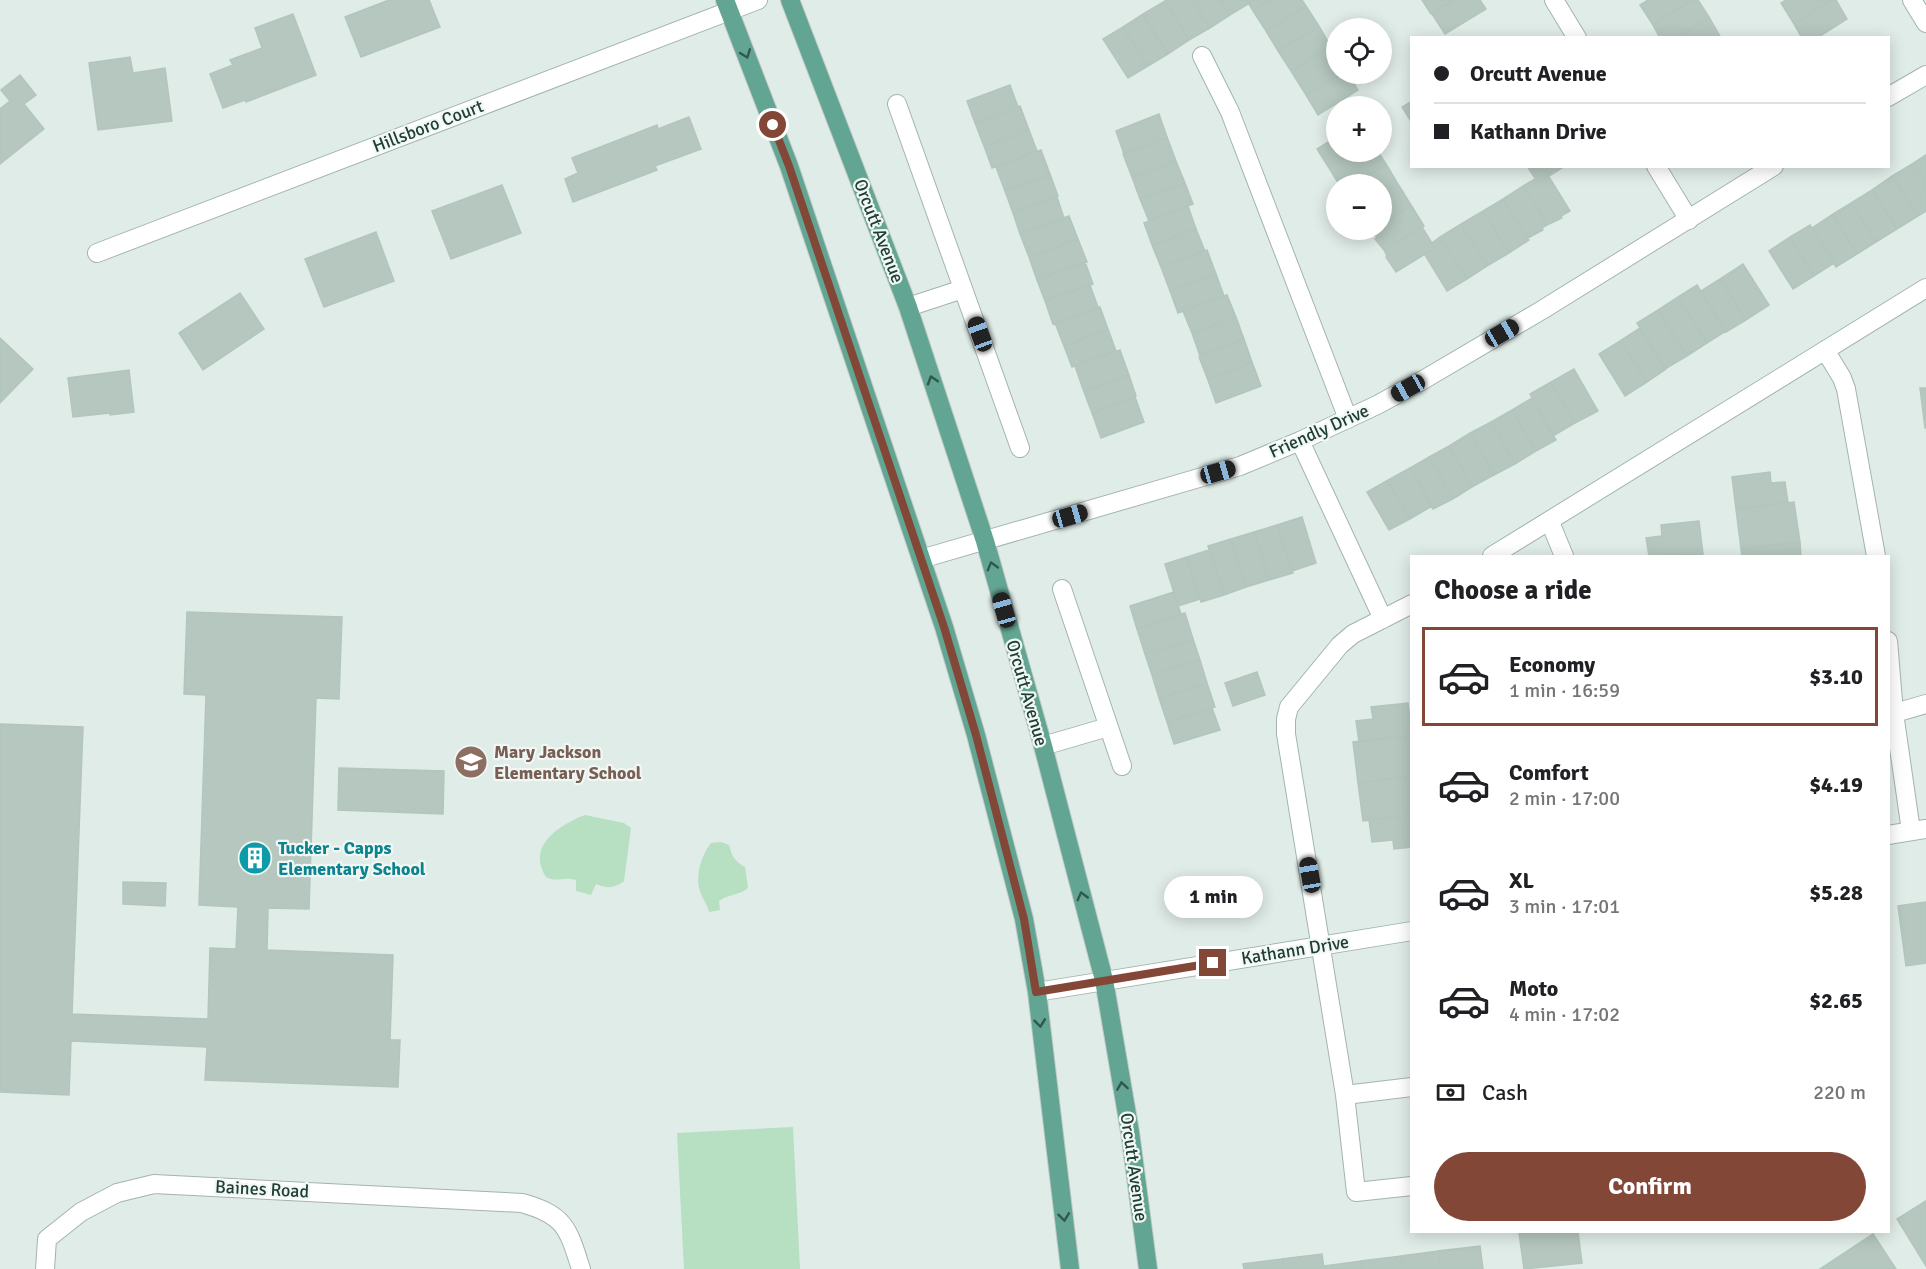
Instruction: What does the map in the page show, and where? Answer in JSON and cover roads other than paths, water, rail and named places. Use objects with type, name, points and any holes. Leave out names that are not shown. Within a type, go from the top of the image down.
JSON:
[{"type":"main road","name":"Orcutt Avenue","points":[[790,0],[908,307],[985,541],[1043,746],[1104,980],[1130,1132],[1148,1269]]},
{"type":"main road","points":[[727,5],[789,166],[944,627],[976,735],[1024,919],[1036,992],[1070,1269]]},
{"type":"street","name":"Hillsboro Court","points":[[97,253],[727,5],[758,0]]},
{"type":"street","points":[[1554,0],[1576,36]]},
{"type":"street","points":[[1912,0],[1926,23]]},
{"type":"street","points":[[1202,56],[1230,112],[1348,419]]},
{"type":"street","points":[[1890,96],[1926,75]]},
{"type":"street","points":[[897,104],[1020,448]]},
{"type":"street","points":[[1657,168],[1689,220]]},
{"type":"street","name":"Friendly Drive","points":[[921,559],[1240,466],[1348,419],[1433,374],[1771,168]]},
{"type":"street","points":[[1494,555],[1926,288]]},
{"type":"street","points":[[908,307],[963,289]]},
{"type":"street","points":[[1825,350],[1846,389],[1876,555]]},
{"type":"street","points":[[1300,441],[1383,619]]},
{"type":"street","points":[[1550,522],[1564,555]]},
{"type":"street","points":[[1062,588],[1122,766]]},
{"type":"street","points":[[1410,605],[1353,634],[1340,645],[1289,707],[1286,719],[1286,734],[1345,1095],[1356,1192],[1410,1186]]},
{"type":"street","points":[[1890,690],[1891,714],[1918,830],[1890,835]]},
{"type":"street","points":[[1891,714],[1926,704]]},
{"type":"street","points":[[1043,746],[1108,727]]},
{"type":"street","name":"Kathann Drive","points":[[1036,992],[1410,931]]},
{"type":"street","points":[[1345,1095],[1410,1087]]},
{"type":"street","name":"Baines Road","points":[[45,1269],[47,1239],[81,1212],[117,1193],[154,1184],[522,1203],[544,1209],[562,1222],[582,1269]]},
{"type":"place","name":"Mary Jackson Elementary School","points":[[471,762]]},
{"type":"place","name":"Tucker - Capps Elementary School","points":[[255,858]]}]
